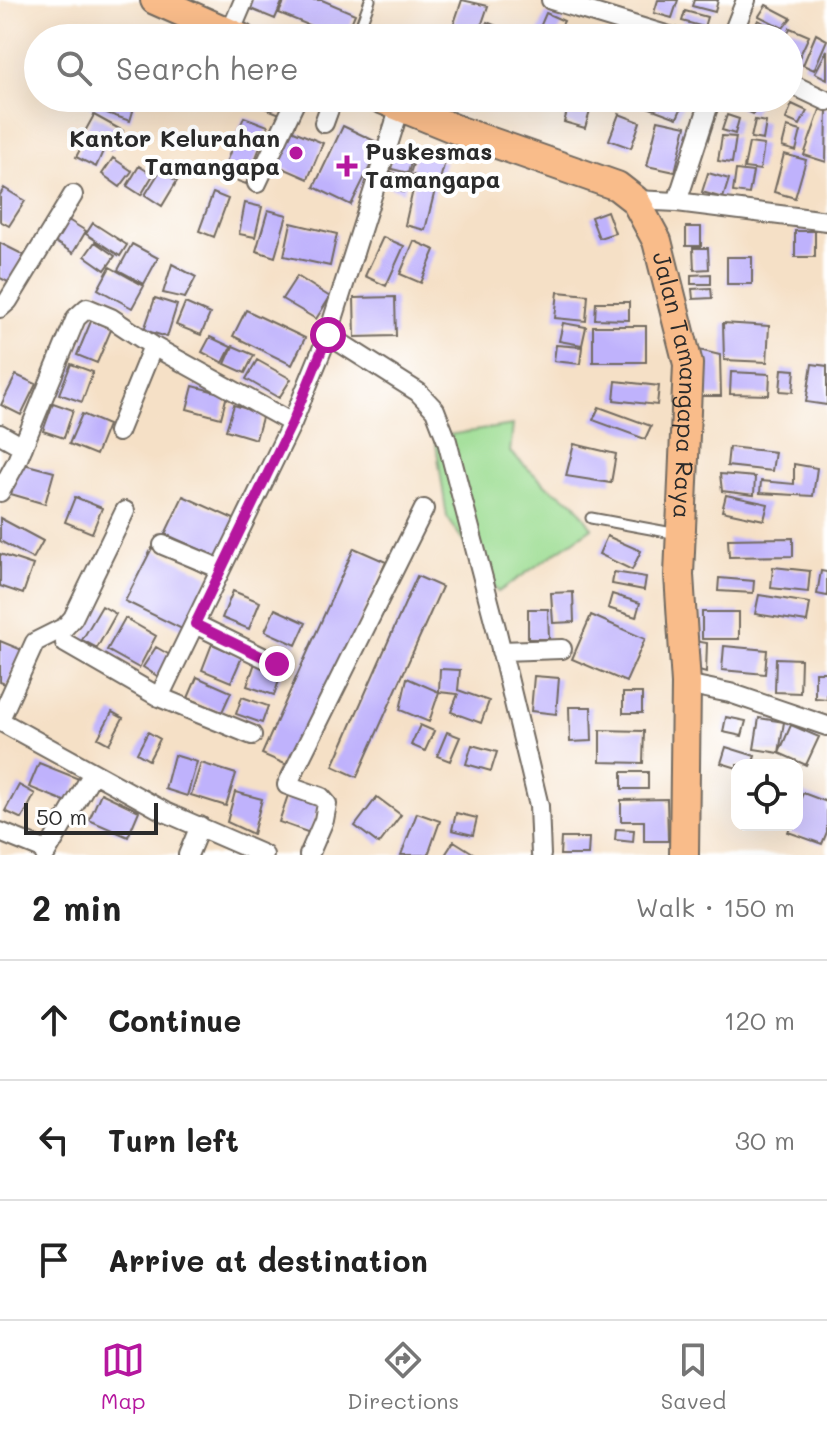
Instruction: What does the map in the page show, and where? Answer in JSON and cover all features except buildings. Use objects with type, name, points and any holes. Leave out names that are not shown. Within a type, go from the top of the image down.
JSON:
[{"type":"main road","points":[[155,0],[209,24]]},
{"type":"main road","points":[[414,112],[617,186],[635,200]]},
{"type":"main road","name":"Jalan Tamangapa Raya","points":[[635,200],[657,241],[688,364],[679,575],[686,684],[684,855]]},
{"type":"street","points":[[239,24],[244,0]]},
{"type":"street","points":[[551,0],[630,24]]},
{"type":"street","points":[[737,24],[746,0]]},
{"type":"street","points":[[803,90],[827,101]]},
{"type":"street","points":[[257,183],[290,112]]},
{"type":"street","points":[[324,123],[328,112]]},
{"type":"street","points":[[159,697],[292,423],[328,335],[387,112]]},
{"type":"street","points":[[677,202],[706,112]]},
{"type":"street","points":[[0,308],[8,301],[73,195]]},
{"type":"street","points":[[635,200],[677,202],[827,221]]},
{"type":"street","points":[[0,492],[23,447],[62,350],[81,311],[87,308],[111,318],[153,346],[292,423]]},
{"type":"street","points":[[328,335],[418,392],[435,410],[447,441],[539,806],[541,855]]},
{"type":"street","points":[[118,432],[153,346]]},
{"type":"street","points":[[0,434],[23,447]]},
{"type":"street","points":[[309,855],[327,804],[321,797],[287,785],[424,509]]},
{"type":"street","points":[[125,511],[73,618],[65,627],[35,642],[0,720],[165,812],[264,855]]},
{"type":"street","points":[[163,545],[221,569]]},
{"type":"street","points":[[195,624],[277,664]]},
{"type":"street","points":[[65,643],[159,697],[252,735]]},
{"type":"street","points":[[501,651],[562,649]]},
{"type":"street","points":[[686,684],[730,693],[827,726]]},
{"type":"street","points":[[0,832],[46,853],[93,773]]},
{"type":"street","points":[[188,855],[200,826]]},
{"type":"lane","points":[[361,24],[370,0]]},
{"type":"lane","points":[[591,518],[681,535]]},
{"type":"green space","points":[[513,425],[510,452],[548,487],[575,503],[592,528],[498,592],[447,517],[435,437]]},
{"type":"place","name":"Kantor Kelurahan Tamangapa","points":[[296,153]]},
{"type":"place","name":"Puskesmas Tamangapa","points":[[347,166]]},
{"type":"route","points":[[277,664],[195,624],[292,423],[328,335]]}]
